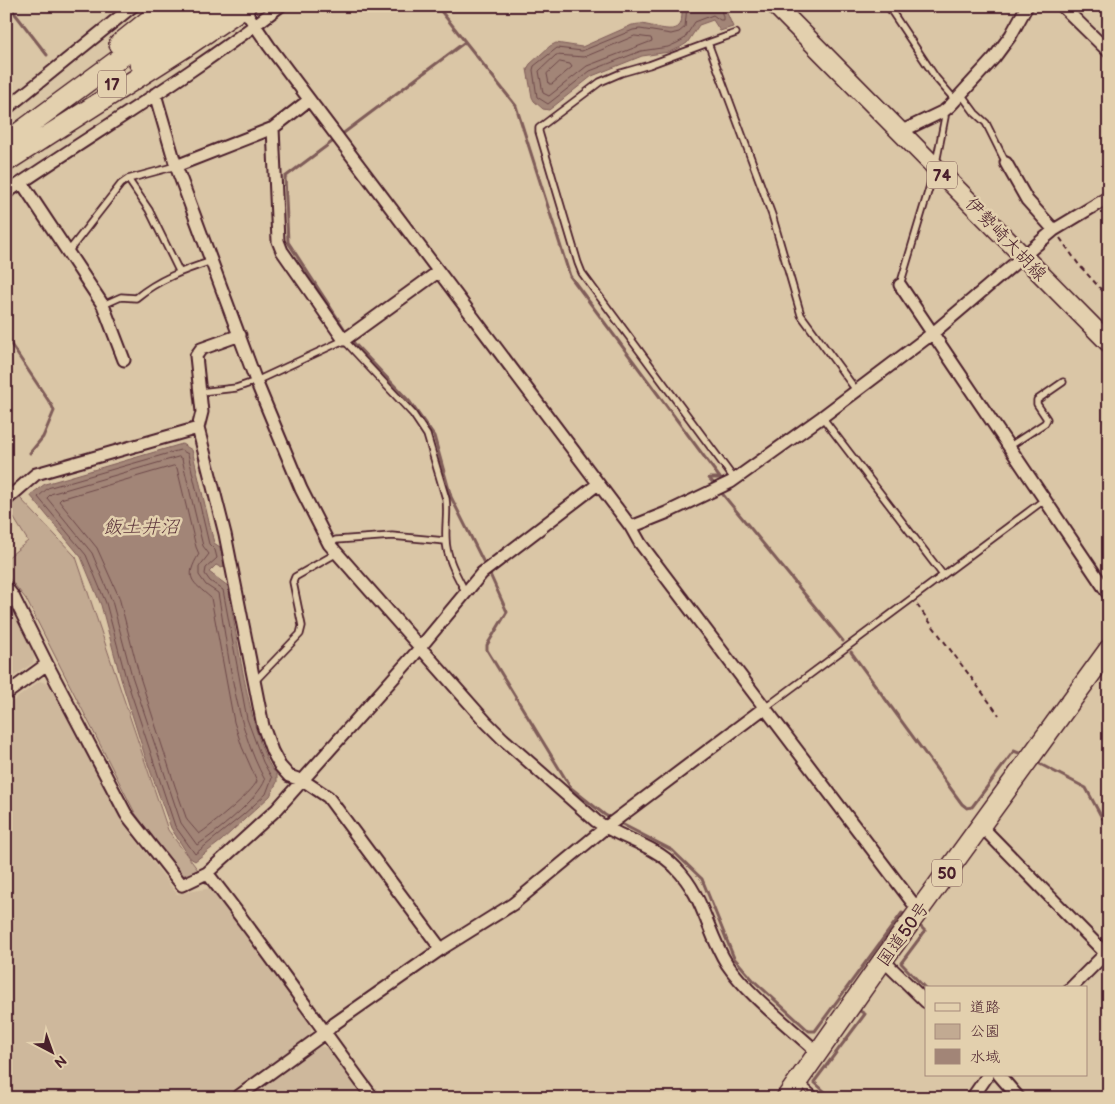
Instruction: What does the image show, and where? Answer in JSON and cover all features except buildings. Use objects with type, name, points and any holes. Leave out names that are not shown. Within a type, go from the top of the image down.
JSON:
[{"type":"highway","points":[[65,98],[105,56],[166,6]]},
{"type":"highway","name":"17","points":[[6,142],[191,6]]},
{"type":"highway","name":"17","points":[[6,161],[217,6]]},
{"type":"highway","points":[[6,161],[247,10]]},
{"type":"highway","name":"国道50号","points":[[786,1098],[883,960],[1109,649]]},
{"type":"main road","name":"伊勢崎大胡線","points":[[784,8],[900,132],[1109,343]]},
{"type":"street","points":[[6,109],[133,6]]},
{"type":"street","points":[[6,193],[155,94],[256,25],[280,6]]},
{"type":"street","points":[[900,132],[944,111],[994,58],[1011,35],[1027,6]]},
{"type":"street","points":[[1062,6],[1109,52]]},
{"type":"street","points":[[247,10],[269,46],[631,528],[640,543],[912,902],[920,909]]},
{"type":"street","points":[[155,94],[176,166],[256,381],[302,489],[329,544],[450,682],[503,739],[605,828],[658,852],[668,859],[682,874],[699,899],[721,953],[732,970],[758,998],[818,1052]]},
{"type":"street","points":[[176,166],[273,128],[310,100]]},
{"type":"street","points":[[273,128],[278,241],[282,251],[344,340],[438,272]]},
{"type":"street","points":[[1006,163],[1027,200],[1054,230]]},
{"type":"street","points":[[22,183],[103,305],[124,360]]},
{"type":"street","points":[[631,528],[666,514],[735,480],[933,333],[1054,230],[1109,198]]},
{"type":"street","points":[[900,285],[1109,595]]},
{"type":"street","points":[[240,335],[201,349],[196,356],[202,412],[198,428],[225,534],[263,726],[280,766],[289,776],[304,781],[328,797],[441,949]]},
{"type":"street","points":[[6,500],[36,474],[198,428]]},
{"type":"street","points":[[6,587],[13,596],[126,814],[182,885],[207,873],[277,809],[304,781],[420,647],[465,591],[492,564],[598,484]]},
{"type":"street","points":[[6,694],[47,664]]},
{"type":"street","points":[[236,1098],[325,1034],[334,1024],[441,949],[513,904],[605,828],[764,708]]},
{"type":"street","points":[[982,826],[1108,953],[1074,986]]},
{"type":"street","points":[[207,873],[248,925],[373,1098]]},
{"type":"street","points":[[883,960],[925,1001]]},
{"type":"street","points":[[972,1098],[987,1076]]},
{"type":"street","points":[[1000,1076],[1019,1098]]},
{"type":"lane","points":[[888,6],[936,78],[986,123],[1006,163]]},
{"type":"lane","points":[[735,480],[582,273],[573,249],[539,128],[600,82],[736,33]]},
{"type":"lane","points":[[708,43],[772,215],[801,315],[856,390]]},
{"type":"lane","points":[[900,285],[935,167],[945,118],[944,111]]},
{"type":"lane","points":[[68,252],[121,184],[128,179],[176,166]]},
{"type":"lane","points":[[128,179],[150,210],[179,271]]},
{"type":"lane","points":[[103,305],[121,297],[136,298],[148,288],[179,271],[212,261]]},
{"type":"lane","points":[[200,392],[236,388],[256,381],[344,340],[413,414],[427,435],[446,499],[446,541],[457,577],[465,591]]},
{"type":"lane","points":[[1010,446],[1045,422],[1047,419],[1037,404],[1038,400],[1063,382]]},
{"type":"lane","points":[[822,417],[943,575]]},
{"type":"lane","points":[[764,708],[1044,500]]},
{"type":"lane","points":[[329,544],[336,540],[392,536],[446,541]]},
{"type":"lane","points":[[254,682],[300,634],[302,626],[293,582],[295,577],[337,553]]},
{"type":"lane","points":[[798,1080],[818,1098]]},
{"type":"path","points":[[1054,230],[1079,265],[1109,298]]},
{"type":"path","points":[[912,599],[999,715]]},
{"type":"shaded area","points":[[6,599],[35,652],[33,663],[6,682]]},
{"type":"shaded area","points":[[40,681],[50,685],[124,824],[177,894],[211,888],[311,1026],[311,1035],[226,1098],[6,1098],[6,706]]},
{"type":"shaded area","points":[[317,1046],[328,1048],[365,1098],[248,1098]]},
{"type":"green space","points":[[20,498],[76,557],[168,830],[198,870],[182,876],[135,813],[26,599],[6,574],[6,559],[28,541],[7,507]]},
{"type":"water","points":[[683,6],[724,6],[733,27],[720,31],[713,20],[699,25],[687,43],[679,48],[669,52],[642,56],[592,76],[549,110],[543,109],[534,101],[527,69],[550,46],[556,43],[582,47],[638,24],[666,29],[676,28],[681,22]]},
{"type":"water","name":"飯土井沼","points":[[182,444],[192,450],[214,543],[220,547],[224,566],[222,568],[216,565],[209,572],[228,586],[253,716],[268,762],[277,774],[277,782],[270,796],[221,841],[195,861],[190,858],[171,828],[145,756],[121,679],[101,605],[81,557],[30,495],[45,484]]},
{"type":"waterway","points":[[9,6],[47,55]]},
{"type":"waterway","points":[[437,6],[516,106],[570,276],[720,478],[709,478],[716,486]]},
{"type":"waterway","points":[[341,135],[465,42]]},
{"type":"waterway","points":[[336,139],[285,177],[288,242],[353,342],[410,402],[434,436],[451,497],[486,567]]},
{"type":"waterway","points":[[6,337],[54,411],[43,437],[30,453]]},
{"type":"waterway","points":[[720,491],[843,641]]},
{"type":"waterway","points":[[489,572],[507,612],[487,645],[487,650],[571,788],[605,815],[613,819]]},
{"type":"waterway","points":[[851,652],[962,804],[967,808],[972,807],[1014,751],[1024,755]]},
{"type":"waterway","points":[[1036,762],[1086,788],[1101,816],[1109,826]]},
{"type":"waterway","points":[[618,822],[672,850],[702,879],[734,958],[754,981],[809,1031],[815,1031],[902,913],[905,915]]},
{"type":"waterway","points":[[921,927],[925,931],[901,963],[925,988]]},
{"type":"waterway","points":[[1065,986],[1097,954]]},
{"type":"waterway","points":[[832,1098],[814,1082],[865,1014],[860,1011]]}]
